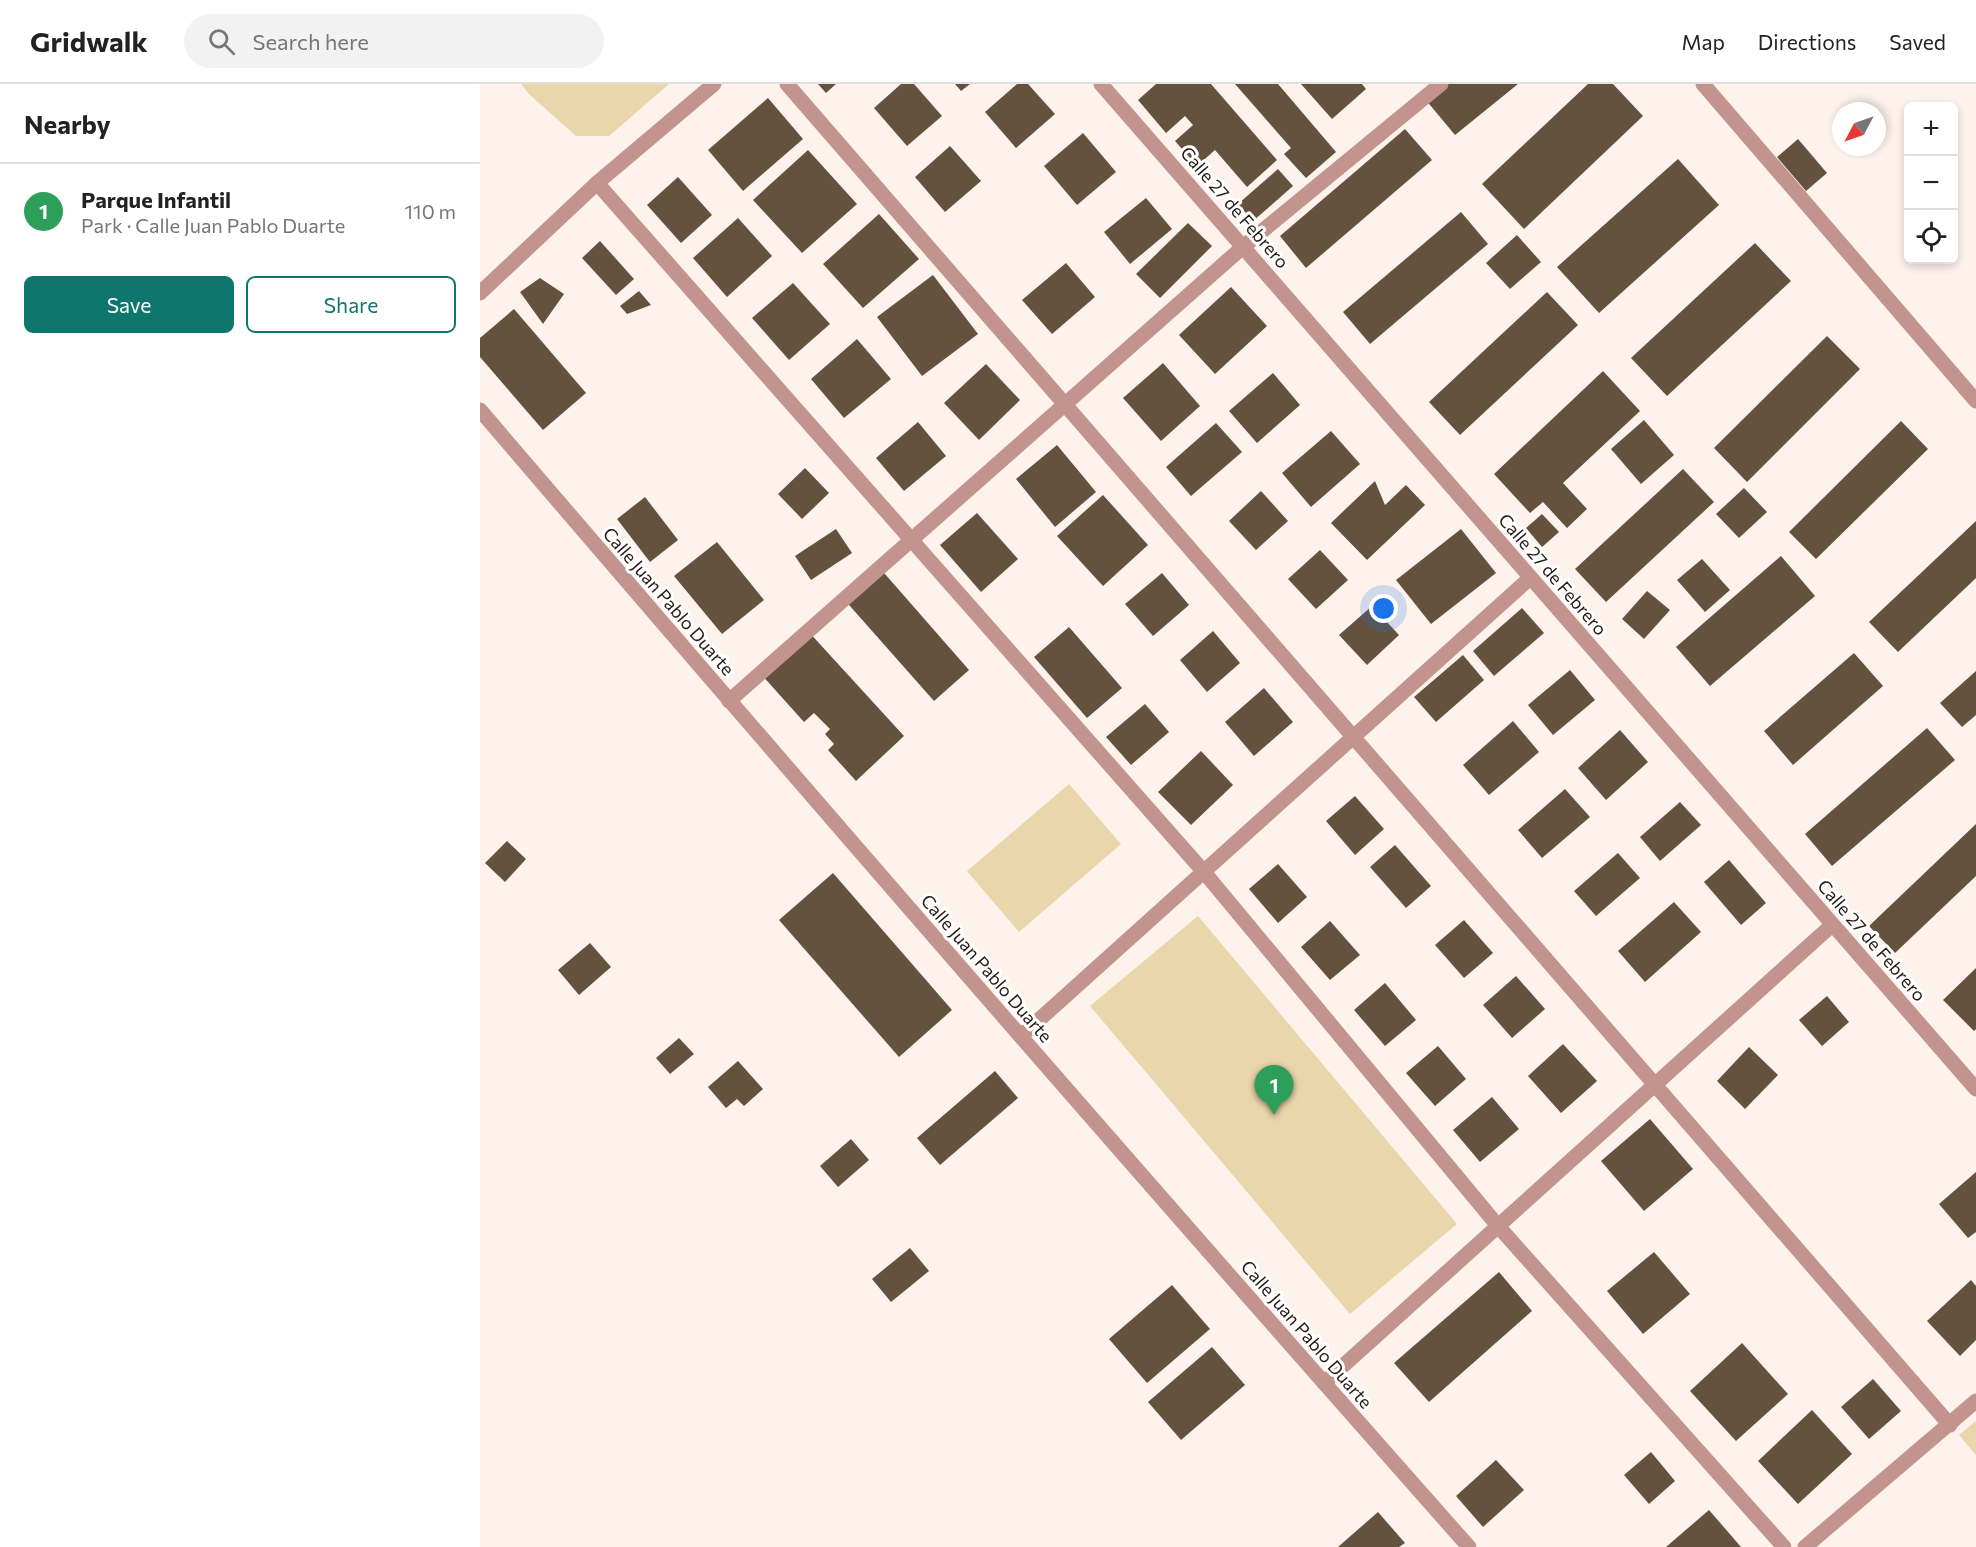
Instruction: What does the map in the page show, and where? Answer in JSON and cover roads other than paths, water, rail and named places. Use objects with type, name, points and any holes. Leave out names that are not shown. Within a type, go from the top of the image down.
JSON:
[{"type":"street","points":[[480,293],[597,183],[714,84]]},
{"type":"street","points":[[787,84],[1950,1425]]},
{"type":"street","name":"Calle 27 de Febrero","points":[[1101,84],[1976,1089]]},
{"type":"street","points":[[729,701],[1244,246],[1441,84]]},
{"type":"street","points":[[1703,84],[1976,401]]},
{"type":"street","points":[[597,183],[1204,872],[1498,1226],[1784,1547]]},
{"type":"street","name":"Calle Juan Pablo Duarte","points":[[480,410],[729,701],[1469,1547]]},
{"type":"street","points":[[1021,1036],[1530,578]]},
{"type":"street","points":[[1324,1383],[1832,924]]},
{"type":"street","points":[[1805,1547],[1976,1401]]},
{"type":"place","name":"Parque Infantil","points":[[1274,1115]]}]
